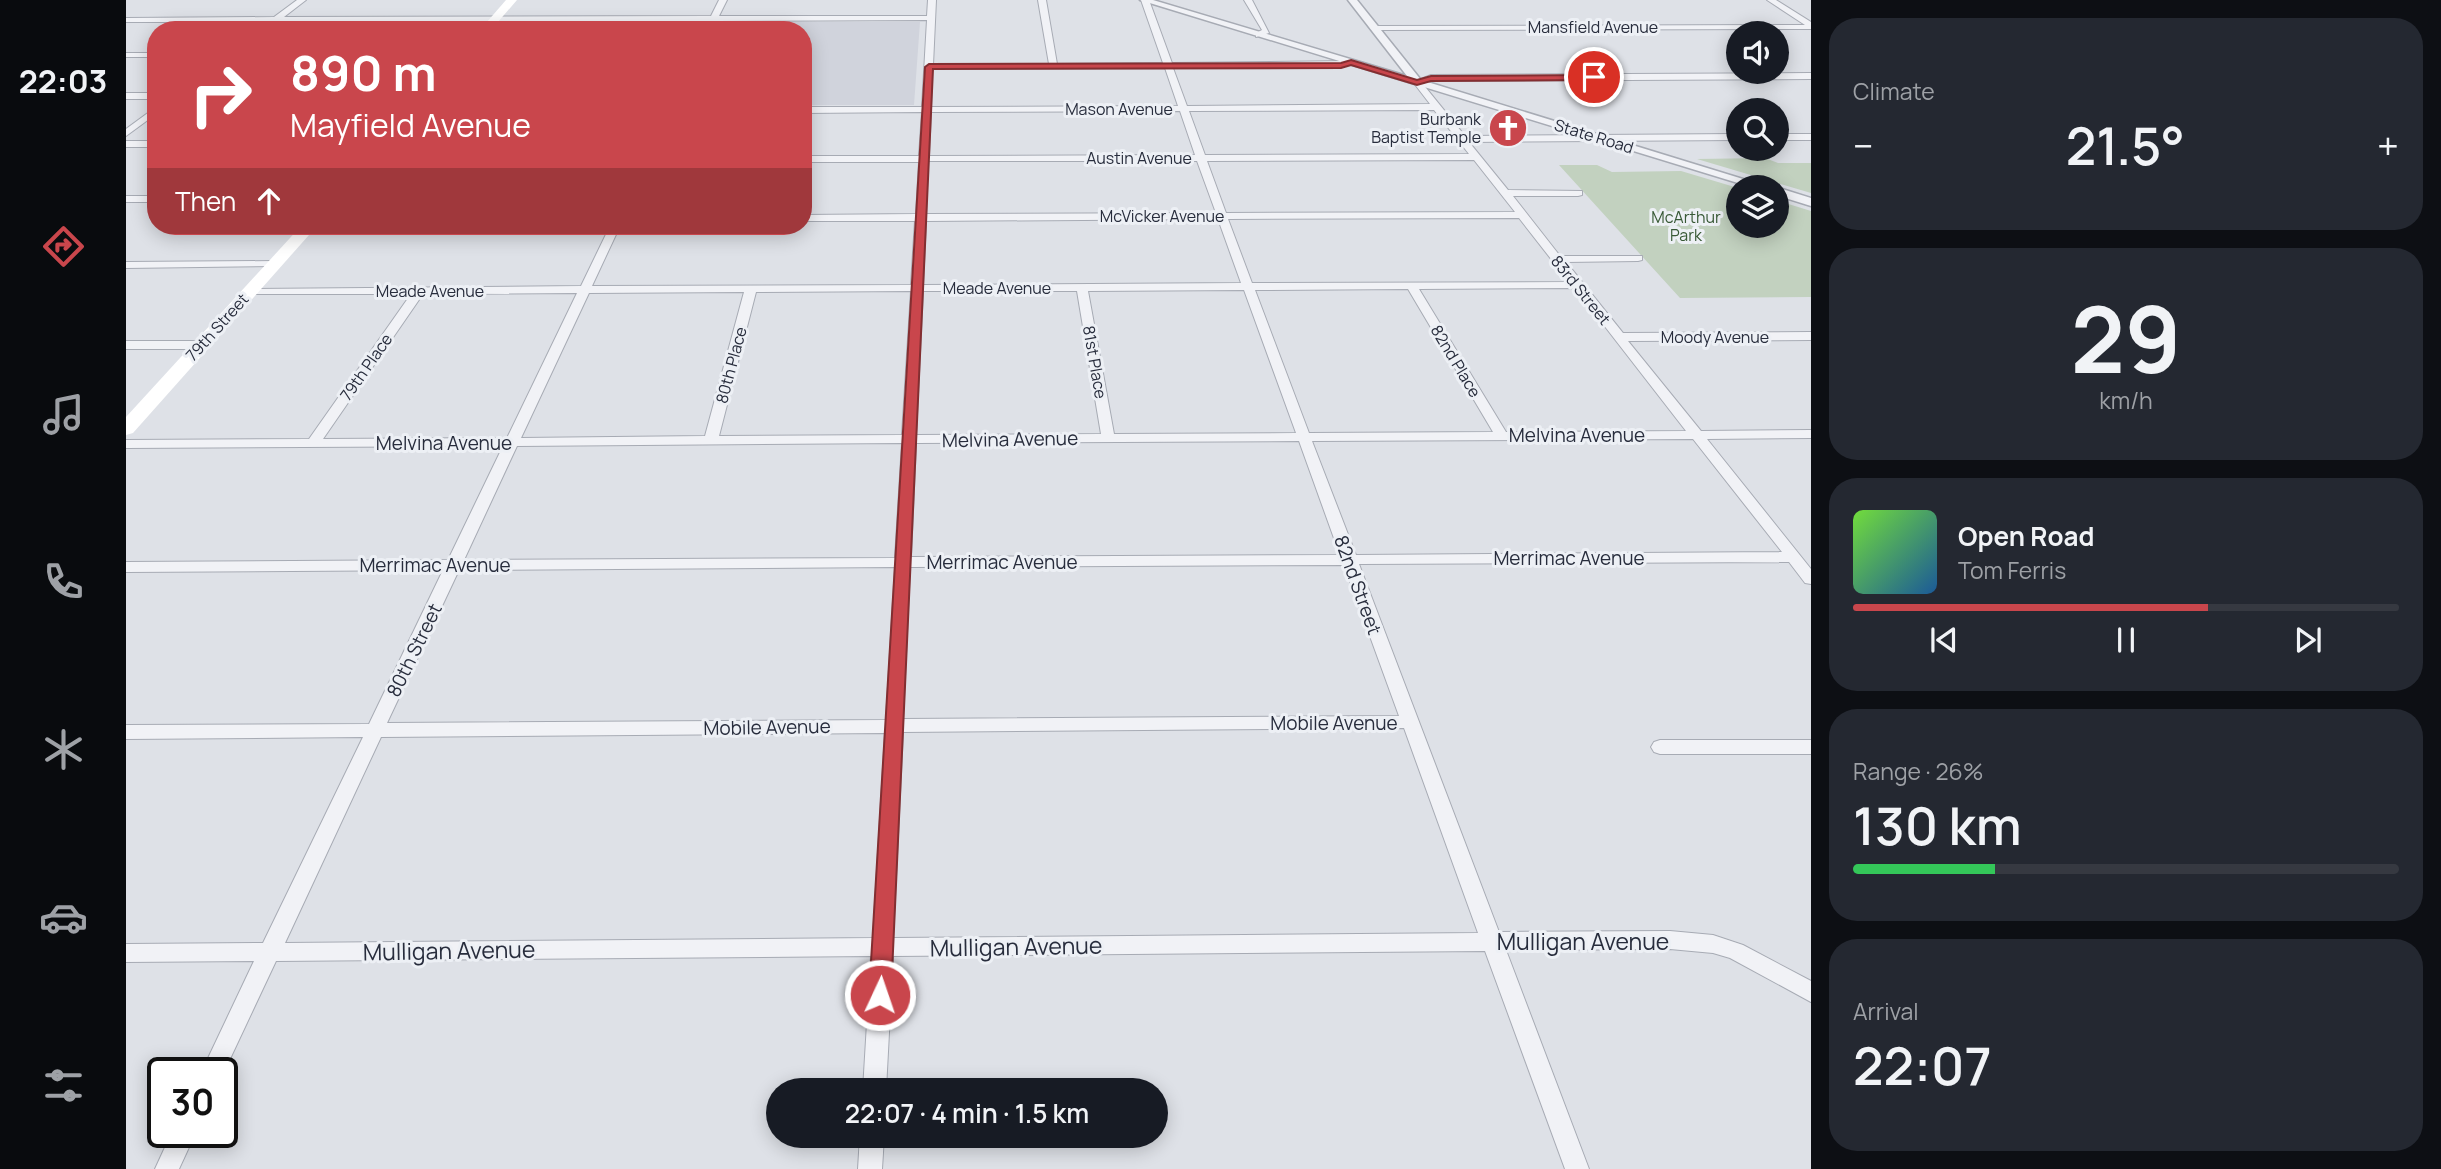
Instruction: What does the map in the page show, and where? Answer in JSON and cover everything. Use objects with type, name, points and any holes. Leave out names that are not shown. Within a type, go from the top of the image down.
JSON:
[{"type":"main road","points":[[494,20],[512,0]]},
{"type":"main road","name":"79th Street","points":[[126,429],[301,235]]},
{"type":"street","points":[[275,20],[302,0]]},
{"type":"street","points":[[713,19],[723,0]]},
{"type":"street","points":[[876,1078],[932,0]]},
{"type":"street","points":[[1042,0],[1053,66]]},
{"type":"street","name":"State Road","points":[[1145,0],[1726,176]]},
{"type":"street","name":"82nd Street","points":[[1145,0],[1200,158],[1577,1169]]},
{"type":"street","points":[[1248,0],[1266,31],[1259,35]]},
{"type":"street","name":"83rd Street","points":[[1352,0],[1811,579]]},
{"type":"street","points":[[1770,0],[1811,26]]},
{"type":"street","points":[[126,20],[932,18]]},
{"type":"street","name":"Mansfield Avenue","points":[[1374,28],[1811,26]]},
{"type":"street","points":[[126,55],[147,55]]},
{"type":"street","points":[[929,67],[1351,63]]},
{"type":"street","points":[[1417,82],[1431,78],[1811,76]]},
{"type":"street","points":[[126,96],[147,96]]},
{"type":"street","name":"Mason Avenue","points":[[812,110],[1436,107]]},
{"type":"street","points":[[126,133],[147,117]]},
{"type":"street","points":[[1461,139],[1726,137]]},
{"type":"street","points":[[1789,137],[1811,137]]},
{"type":"street","points":[[126,144],[147,144]]},
{"type":"street","name":"Austin Avenue","points":[[812,159],[1475,157]]},
{"type":"street","points":[[1504,193],[1578,193]]},
{"type":"street","points":[[1789,195],[1811,202]]},
{"type":"street","points":[[126,199],[147,199]]},
{"type":"street","name":"McVicker Avenue","points":[[812,218],[1521,215]]},
{"type":"street","name":"80th Street","points":[[220,1057],[611,235]]},
{"type":"street","points":[[1556,259],[1638,258]]},
{"type":"street","points":[[126,265],[274,264]]},
{"type":"street","name":"82nd Place","points":[[1411,285],[1502,436]]},
{"type":"street","name":"Meade Avenue","points":[[250,291],[1577,285]]},
{"type":"street","name":"81st Place","points":[[1082,287],[1108,438]]},
{"type":"street","name":"80th Place","points":[[711,440],[751,289]]},
{"type":"street","name":"79th Place","points":[[313,443],[419,291]]},
{"type":"street","name":"Moody Avenue","points":[[1619,337],[1811,336]]},
{"type":"street","points":[[126,345],[202,345]]},
{"type":"street","name":"Melvina Avenue","points":[[126,444],[1811,434]]},
{"type":"street","name":"Merrimac Avenue","points":[[126,568],[1793,557]]},
{"type":"street","name":"Mobile Avenue","points":[[126,732],[1409,722]]},
{"type":"street","points":[[1660,747],[1811,747]]},
{"type":"street","name":"Mulligan Avenue","points":[[126,953],[1670,940],[1713,944],[1736,951],[1811,992]]},
{"type":"street","points":[[167,1169],[177,1148]]},
{"type":"street","points":[[870,1169],[871,1148]]},
{"type":"shaded area","points":[[812,22],[920,22],[914,105],[812,105]]},
{"type":"green space","points":[[1697,159],[1811,163],[1811,193],[1789,186],[1789,175],[1751,175]]},
{"type":"green space","name":"McArthur Park","points":[[1559,165],[1597,165],[1612,172],[1681,171],[1726,184],[1726,238],[1789,238],[1789,204],[1811,211],[1811,297],[1680,298]]},
{"type":"place","name":"Burbank Baptist Temple","points":[[1508,128]]},
{"type":"route","points":[[880,995],[929,67],[1351,63],[1417,82],[1431,78],[1594,77]]}]
